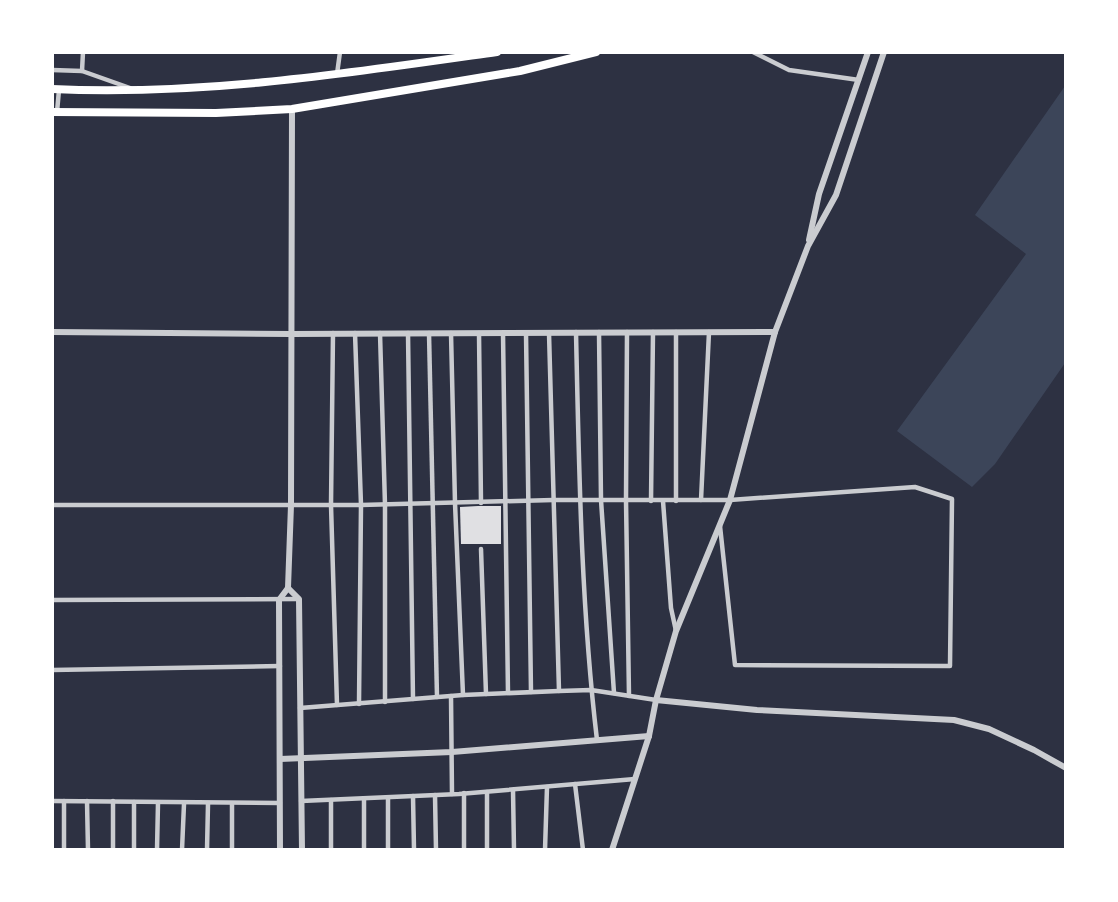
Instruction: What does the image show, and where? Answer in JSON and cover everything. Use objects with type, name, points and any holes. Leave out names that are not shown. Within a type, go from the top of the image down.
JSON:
[{"type":"highway","points":[[56,89],[138,90],[217,87],[337,75],[497,52]]},
{"type":"highway","points":[[55,112],[216,113],[292,109],[520,71],[596,52]]},
{"type":"street","points":[[82,71],[83,52]]},
{"type":"street","points":[[337,75],[340,52]]},
{"type":"street","points":[[753,52],[789,70],[859,80]]},
{"type":"street","points":[[808,246],[819,194],[868,52]]},
{"type":"street","points":[[612,849],[649,736],[656,700],[676,631],[730,500],[775,332],[808,246],[836,195],[884,52]]},
{"type":"street","points":[[52,70],[82,71],[138,90]]},
{"type":"street","points":[[55,112],[56,89]]},
{"type":"street","points":[[280,849],[279,600],[288,588],[291,505],[292,109]]},
{"type":"street","points":[[52,332],[291,334],[775,332]]},
{"type":"street","points":[[600,332],[601,500],[614,693]]},
{"type":"street","points":[[627,332],[626,500],[629,696]]},
{"type":"street","points":[[651,501],[653,332]]},
{"type":"street","points":[[676,332],[676,501]]},
{"type":"street","points":[[700,500],[709,332]]},
{"type":"street","points":[[333,333],[331,505],[337,705]]},
{"type":"street","points":[[355,333],[362,505],[359,704]]},
{"type":"street","points":[[380,333],[385,505],[385,702]]},
{"type":"street","points":[[408,333],[413,699]]},
{"type":"street","points":[[429,333],[438,697]]},
{"type":"street","points":[[451,333],[463,695]]},
{"type":"street","points":[[479,333],[481,503]]},
{"type":"street","points":[[503,333],[508,693]]},
{"type":"street","points":[[526,333],[531,692]]},
{"type":"street","points":[[549,333],[559,691]]},
{"type":"street","points":[[576,333],[579,500],[591,690],[597,740]]},
{"type":"street","points":[[52,505],[385,505],[553,500],[730,500],[915,488],[952,500],[950,666],[735,664],[719,525]]},
{"type":"street","points":[[663,501],[671,608],[676,631]]},
{"type":"street","points":[[481,549],[486,694]]},
{"type":"street","points":[[288,588],[299,599],[302,849]]},
{"type":"street","points":[[52,600],[299,599]]},
{"type":"street","points":[[52,670],[280,666]]},
{"type":"street","points":[[300,708],[463,695],[591,690],[656,700],[757,710],[954,720],[989,729],[1035,750],[1065,768]]},
{"type":"street","points":[[451,696],[452,794]]},
{"type":"street","points":[[280,759],[452,752],[649,736]]},
{"type":"street","points":[[301,801],[488,792],[635,778]]},
{"type":"street","points":[[575,784],[583,849]]},
{"type":"street","points":[[544,849],[547,787]]},
{"type":"street","points":[[513,790],[514,849]]},
{"type":"street","points":[[487,849],[488,792]]},
{"type":"street","points":[[464,793],[464,849]]},
{"type":"street","points":[[435,795],[436,849]]},
{"type":"street","points":[[413,796],[414,849]]},
{"type":"street","points":[[388,798],[388,849]]},
{"type":"street","points":[[364,799],[364,849]]},
{"type":"street","points":[[331,800],[331,849]]},
{"type":"street","points":[[52,801],[184,804],[280,803]]},
{"type":"street","points":[[64,801],[64,849]]},
{"type":"street","points":[[87,801],[88,849]]},
{"type":"street","points":[[113,801],[113,849]]},
{"type":"street","points":[[134,802],[134,849]]},
{"type":"street","points":[[157,849],[159,803]]},
{"type":"street","points":[[182,849],[184,804]]},
{"type":"street","points":[[207,849],[208,804]]},
{"type":"street","points":[[232,804],[232,849]]},
{"type":"shaded area","points":[[1065,86],[1065,363],[995,464],[972,487],[897,431],[1026,254],[975,215]]},
{"type":"building","points":[[501,506],[501,544],[461,544],[460,507]]}]
